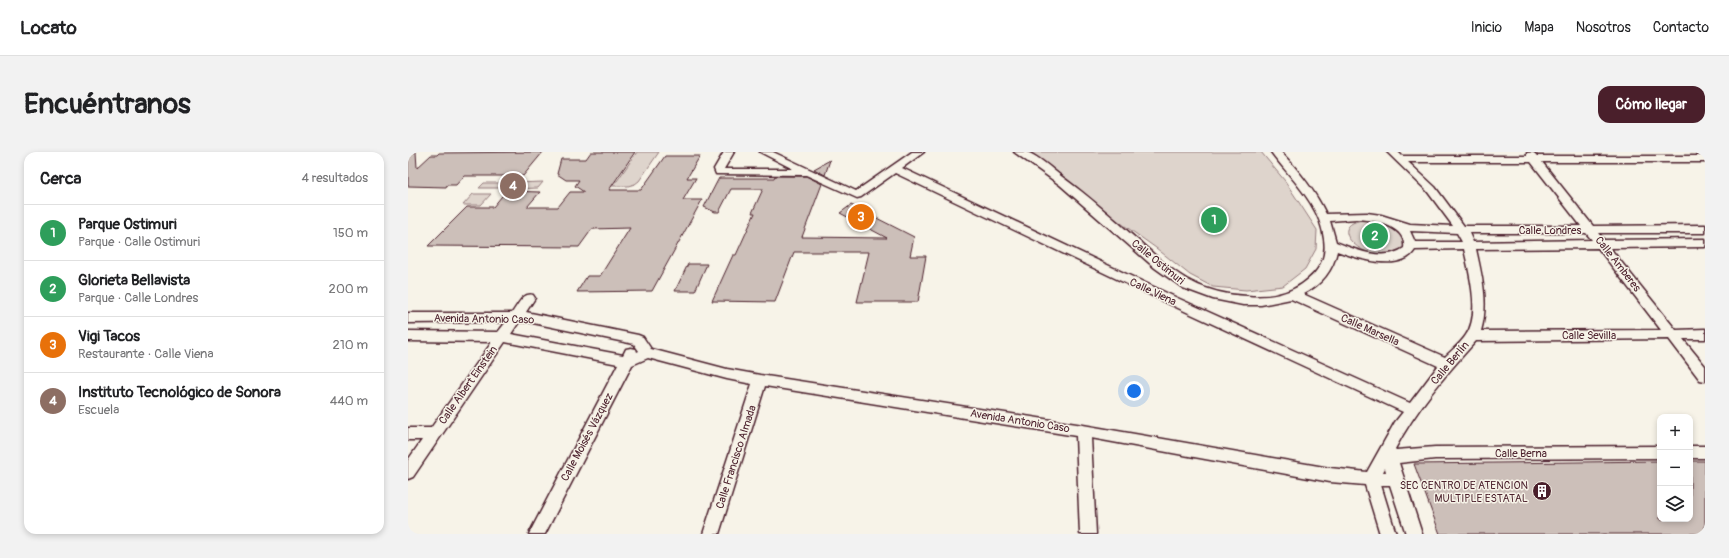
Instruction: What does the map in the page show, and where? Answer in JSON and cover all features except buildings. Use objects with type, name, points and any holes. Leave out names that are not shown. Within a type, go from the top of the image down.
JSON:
[{"type":"street","points":[[728,152],[719,169],[720,172],[809,172]]},
{"type":"street","points":[[765,152],[857,195],[920,152]]},
{"type":"street","name":"Calle Ostimuri","points":[[1019,152],[1061,180],[1163,269],[1188,286],[1205,292],[1243,300],[1266,300],[1293,295],[1314,281],[1328,265],[1330,244],[1323,218],[1306,188],[1276,152]]},
{"type":"street","points":[[1396,156],[1532,156],[1705,159]]},
{"type":"street","name":"Calle Berlín","points":[[1372,479],[1387,455],[1400,426],[1447,364],[1473,336],[1479,317],[1480,298],[1469,244],[1461,230],[1431,189],[1396,156]]},
{"type":"street","name":"Calle Amberes","points":[[1532,156],[1603,244],[1705,376]]},
{"type":"street","name":"Calle Viena","points":[[895,169],[1169,299],[1412,410]]},
{"type":"street","name":"Calle Londres","points":[[1323,218],[1360,216],[1423,230],[1705,229]]},
{"type":"street","points":[[1330,244],[1357,254],[1381,258],[1401,256],[1409,250],[1410,246],[1408,238],[1396,225]]},
{"type":"street","name":"Calle Londres","points":[[1410,246],[1469,244],[1705,243]]},
{"type":"street","points":[[1169,299],[1188,286]]},
{"type":"street","name":"Calle Marsella","points":[[1293,295],[1447,364]]},
{"type":"street","name":"Calle Albert Einstein","points":[[408,472],[529,298]]},
{"type":"street","name":"Avenida Antonio Caso","points":[[408,318],[516,317],[548,321],[638,340]]},
{"type":"street","name":"Calle Sevilla","points":[[1473,336],[1705,334]]},
{"type":"street","name":"Avenida Antonio Caso","points":[[408,336],[502,337],[627,360],[647,353],[727,374],[760,380],[1083,431],[1330,475],[1372,479],[1395,478]]},
{"type":"street","points":[[638,340],[647,353]]},
{"type":"street","name":"Calle Moisés Vázquez","points":[[537,534],[638,340]]},
{"type":"street","name":"Calle Francisco Almada","points":[[711,534],[760,380]]},
{"type":"street","points":[[1083,431],[1088,534]]},
{"type":"street","points":[[408,434],[434,434]]},
{"type":"street","name":"Calle Berna","points":[[1387,455],[1435,453],[1657,452]]},
{"type":"street","points":[[1693,452],[1705,452]]},
{"type":"street","points":[[1387,455],[1414,534]]},
{"type":"street","points":[[1372,479],[1388,534]]},
{"type":"shaded area","points":[[637,152],[659,152],[639,181],[635,184],[628,186],[589,186],[592,181],[617,181]]},
{"type":"shaded area","points":[[1028,152],[1261,152],[1285,181],[1317,230],[1316,249],[1305,269],[1283,286],[1246,290],[1213,287],[1190,275],[1156,248],[1104,211],[1059,173]]},
{"type":"shaded area","points":[[543,182],[538,188],[510,189],[515,183]]},
{"type":"shaded area","points":[[484,183],[512,183],[507,188],[479,188]]},
{"type":"shaded area","points":[[473,194],[491,194],[481,205],[463,205]]},
{"type":"shaded area","points":[[1370,219],[1389,224],[1403,234],[1405,246],[1394,254],[1381,255],[1367,252],[1356,246],[1349,237],[1347,229],[1354,223]]},
{"type":"place","name":"Instituto Tecnológico de Sonora","points":[[513,186]]},
{"type":"place","name":"Vigi Tacos","points":[[861,217]]},
{"type":"place","name":"Parque Ostimuri","points":[[1214,220]]},
{"type":"place","name":"Glorieta Bellavista","points":[[1375,236]]},
{"type":"place","name":"SEC CENTRO DE ATENCION MULTIPLE ESTATAL","points":[[1542,491]]}]
